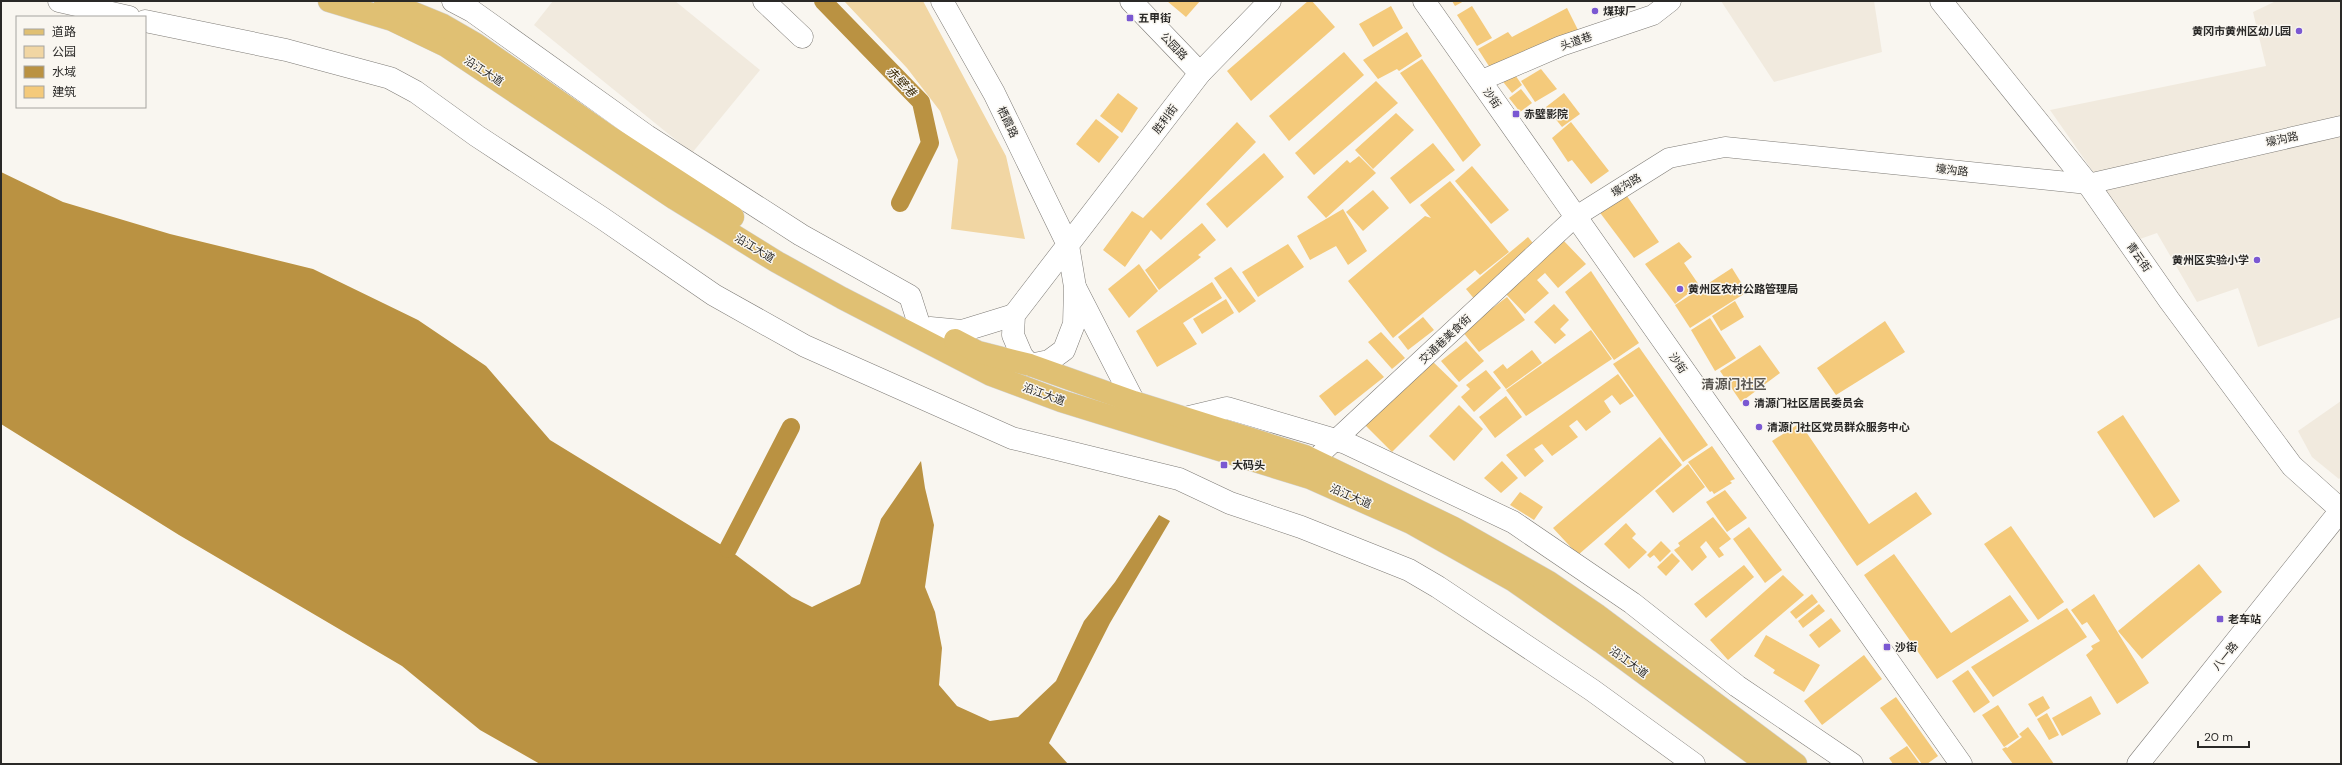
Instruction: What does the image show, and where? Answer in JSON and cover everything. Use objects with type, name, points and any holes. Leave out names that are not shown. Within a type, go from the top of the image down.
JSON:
[{"type":"main road","name":"沿江大道","points":[[329,1],[392,20],[446,46],[675,199],[777,262],[842,298],[991,375],[1061,401],[1310,478],[1411,523],[1514,581],[1601,642],[1767,764]]},
{"type":"main road","name":"沿江大道","points":[[385,1],[443,25],[476,44],[610,137],[722,211],[835,279],[978,352],[1030,365],[1134,402],[1314,460],[1454,528],[1549,582],[1596,614],[1796,764]]},
{"type":"street","points":[[60,1],[125,16]]},
{"type":"street","points":[[452,1],[472,11],[654,141],[801,235],[910,296],[924,325],[962,331],[1014,315],[1013,334],[1022,356],[1030,365]]},
{"type":"street","points":[[764,1],[802,37]]},
{"type":"street","name":"栖霞路","points":[[942,1],[994,93],[1068,245],[1075,288]]},
{"type":"street","name":"公园路","points":[[1131,1],[1200,73]]},
{"type":"street","name":"胜利街","points":[[1014,315],[1200,73],[1270,1]]},
{"type":"street","name":"沙街","points":[[1424,1],[1961,764]]},
{"type":"street","name":"头道巷","points":[[1480,80],[1560,46],[1653,15],[1671,1]]},
{"type":"street","name":"青云街","points":[[1941,1],[2088,184],[2169,300],[2292,466],[2341,510]]},
{"type":"street","points":[[146,21],[286,50],[390,78],[416,92],[477,136],[602,218],[714,295],[805,346],[1012,438],[1179,479],[1230,503],[1300,527],[1409,570],[1438,587],[1592,690],[1694,764]]},
{"type":"street","name":"壕沟路","points":[[1575,217],[1669,158],[1725,147],[2088,184],[2341,126]]},
{"type":"street","name":"交通巷美食街","points":[[1314,460],[1575,217]]},
{"type":"street","points":[[991,375],[1049,361],[1064,350],[1074,324],[1075,288]]},
{"type":"street","points":[[1075,288],[1134,402]]},
{"type":"street","points":[[1185,418],[1227,408],[1336,440],[1513,522],[1632,603],[1737,686],[1852,764]]},
{"type":"street","name":"八一路","points":[[2138,764],[2341,510]]},
{"type":"shaded area","points":[[553,1],[675,1],[760,70],[692,153],[534,25]]},
{"type":"shaded area","points":[[1721,1],[1874,1],[1882,52],[1774,82]]},
{"type":"shaded area","points":[[2276,1],[2341,1],[2341,317],[2258,347],[2238,288],[2197,302],[2157,233],[2140,239],[2050,110],[2266,66],[2253,12]]},
{"type":"shaded area","points":[[2341,401],[2341,477],[2339,479],[2312,457],[2298,431]]},
{"type":"green space","points":[[844,1],[923,1],[1006,156],[1025,239],[951,229],[958,160],[940,111],[907,68]]},
{"type":"water","points":[[1,172],[63,202],[170,234],[313,269],[418,320],[486,366],[550,440],[728,549],[792,597],[812,607],[860,584],[881,519],[921,461],[925,488],[934,525],[925,587],[935,612],[942,648],[939,685],[957,706],[990,721],[1018,717],[1056,681],[1084,621],[1115,582],[1159,515],[1170,521],[1110,623],[1049,743],[1068,764],[540,764],[480,730],[402,666],[179,535],[1,424]]},
{"type":"building","points":[[1167,1],[1200,1],[1186,17]]},
{"type":"building","points":[[1308,1],[1312,1],[1335,27],[1251,101],[1227,71]]},
{"type":"building","points":[[1452,1],[1464,1],[1455,6]]},
{"type":"building","points":[[1391,6],[1403,28],[1373,47],[1359,24]]},
{"type":"building","points":[[1472,6],[1492,38],[1477,46],[1457,15]]},
{"type":"building","points":[[1567,8],[1582,38],[1494,74],[1478,49],[1508,32],[1512,37]]},
{"type":"building","points":[[1407,32],[1422,56],[1399,71],[1397,69],[1378,79],[1363,60]]},
{"type":"building","points":[[1344,52],[1364,75],[1289,141],[1269,116]]},
{"type":"building","points":[[1422,59],[1481,145],[1463,162],[1400,73]]},
{"type":"building","points":[[1511,69],[1522,85],[1512,93],[1500,78]]},
{"type":"building","points":[[1541,69],[1557,89],[1535,102],[1521,81]]},
{"type":"building","points":[[1376,81],[1398,103],[1314,175],[1295,153]]},
{"type":"building","points":[[1521,89],[1532,103],[1520,112],[1509,98]]},
{"type":"building","points":[[1118,93],[1138,108],[1122,133],[1100,116]]},
{"type":"building","points":[[1564,93],[1580,114],[1562,127],[1546,107]]},
{"type":"building","points":[[1396,113],[1414,130],[1373,169],[1355,150]]},
{"type":"building","points":[[1096,119],[1119,137],[1099,163],[1076,144]]},
{"type":"building","points":[[1237,122],[1256,142],[1161,240],[1151,230],[1125,267],[1103,250],[1132,211],[1143,218]]},
{"type":"building","points":[[1571,122],[1609,171],[1591,184],[1572,160],[1568,162],[1552,138]]},
{"type":"building","points":[[1433,143],[1455,170],[1410,204],[1390,178]]},
{"type":"building","points":[[1264,153],[1284,177],[1227,228],[1206,204]]},
{"type":"building","points":[[1359,156],[1376,173],[1326,218],[1307,197],[1347,160],[1350,163]]},
{"type":"building","points":[[1472,166],[1509,210],[1491,224],[1455,181]]},
{"type":"building","points":[[1450,181],[1509,252],[1480,275],[1475,270],[1393,338],[1348,281],[1425,216],[1431,218],[1420,205]]},
{"type":"building","points":[[1622,189],[1659,242],[1634,258],[1595,206]]},
{"type":"building","points":[[1373,190],[1389,208],[1363,231],[1346,212]]},
{"type":"building","points":[[1343,209],[1367,251],[1348,265],[1336,246],[1310,260],[1297,236]]},
{"type":"building","points":[[1202,223],[1216,240],[1198,255],[1201,257],[1159,290],[1145,270]]},
{"type":"building","points":[[1528,237],[1536,247],[1476,301],[1466,289]]},
{"type":"building","points":[[1563,240],[1586,264],[1558,288],[1545,273],[1537,280],[1549,293],[1525,314],[1504,292]]},
{"type":"building","points":[[1679,242],[1692,257],[1684,263],[1699,285],[1675,304],[1645,264]]},
{"type":"building","points":[[1288,244],[1304,267],[1258,297],[1242,272]]},
{"type":"building","points":[[1139,264],[1158,291],[1129,318],[1108,289]]},
{"type":"building","points":[[1231,267],[1256,301],[1239,313],[1214,278]]},
{"type":"building","points":[[1732,268],[1747,292],[1690,328],[1675,305]]},
{"type":"building","points":[[1591,271],[1639,343],[1614,360],[1565,292]]},
{"type":"building","points":[[1212,282],[1222,298],[1183,323],[1197,344],[1157,367],[1136,331]]},
{"type":"building","points":[[1507,297],[1525,320],[1479,352],[1462,331]]},
{"type":"building","points":[[1226,299],[1234,313],[1202,334],[1193,319]]},
{"type":"building","points":[[1735,301],[1744,317],[1721,331],[1712,316]]},
{"type":"building","points":[[1554,304],[1569,320],[1560,329],[1566,335],[1555,344],[1534,322]]},
{"type":"building","points":[[1423,317],[1434,330],[1408,350],[1398,337]]},
{"type":"building","points":[[1710,318],[1736,358],[1715,371],[1691,330]]},
{"type":"building","points":[[1885,321],[1905,352],[1836,395],[1817,368]]},
{"type":"building","points":[[1591,330],[1612,359],[1526,416],[1506,390]]},
{"type":"building","points":[[1381,332],[1405,358],[1392,369],[1368,342]]},
{"type":"building","points":[[1466,341],[1484,361],[1459,382],[1441,361]]},
{"type":"building","points":[[1760,345],[1780,373],[1741,402],[1720,371]]},
{"type":"building","points":[[1639,347],[1708,445],[1683,462],[1613,364]]},
{"type":"building","points":[[1532,350],[1542,363],[1506,389],[1493,372],[1503,364],[1507,369]]},
{"type":"building","points":[[1367,359],[1384,377],[1335,416],[1319,396]]},
{"type":"building","points":[[1430,359],[1458,386],[1392,452],[1364,424]]},
{"type":"building","points":[[1486,370],[1501,388],[1474,412],[1461,397],[1470,389],[1466,385]]},
{"type":"building","points":[[1618,374],[1634,396],[1620,405],[1612,395],[1604,401],[1611,412],[1586,431],[1577,420],[1569,426],[1578,437],[1552,456],[1542,444],[1534,449],[1544,461],[1525,477],[1506,455]]},
{"type":"building","points":[[1506,396],[1522,417],[1495,438],[1479,417]]},
{"type":"building","points":[[1459,405],[1483,429],[1454,461],[1429,436]]},
{"type":"building","points":[[2123,415],[2180,501],[2154,518],[2097,432]]},
{"type":"building","points":[[1800,423],[1869,524],[1916,492],[1932,514],[1857,566],[1772,441]]},
{"type":"building","points":[[1660,437],[1682,465],[1578,555],[1553,528]]},
{"type":"building","points":[[1712,446],[1735,479],[1730,481],[1732,483],[1714,494],[1712,491],[1710,492],[1688,462]]},
{"type":"building","points":[[1502,461],[1518,478],[1501,493],[1484,478]]},
{"type":"building","points":[[1688,464],[1705,487],[1673,513],[1655,491]]},
{"type":"building","points":[[1725,490],[1747,518],[1727,532],[1706,502]]},
{"type":"building","points":[[1520,492],[1543,507],[1534,520],[1510,505]]},
{"type":"building","points":[[1713,517],[1731,539],[1719,548],[1724,555],[1719,558],[1706,541],[1700,547],[1707,557],[1692,571],[1674,550],[1680,546],[1678,543]]},
{"type":"building","points":[[1626,523],[1636,534],[1632,538],[1647,552],[1629,569],[1604,544]]},
{"type":"building","points":[[2011,526],[2064,602],[2038,620],[1984,544]]},
{"type":"building","points":[[1749,527],[1782,570],[1765,583],[1733,539]]},
{"type":"building","points":[[1661,541],[1671,551],[1660,562],[1654,555],[1650,558],[1647,555]]},
{"type":"building","points":[[1672,553],[1680,561],[1666,576],[1657,567]]},
{"type":"building","points":[[1894,554],[1951,633],[2010,595],[2029,621],[1937,679],[1864,575]]},
{"type":"building","points":[[2199,564],[2222,592],[2142,659],[2118,631]]},
{"type":"building","points":[[1744,565],[1754,577],[1706,618],[1694,604]]},
{"type":"building","points":[[1783,575],[1804,595],[1728,660],[1710,640]]},
{"type":"building","points":[[1812,594],[1818,602],[1796,619],[1790,612]]},
{"type":"building","points":[[2094,594],[2149,683],[2117,704],[2086,655],[2093,649],[2091,646],[2100,641],[2087,622],[2082,625],[2071,610]]},
{"type":"building","points":[[1819,604],[1825,611],[1803,628],[1798,621]]},
{"type":"building","points":[[2067,608],[2087,637],[1993,697],[1971,667]]},
{"type":"building","points":[[1831,618],[1841,631],[1819,648],[1809,635]]},
{"type":"building","points":[[1766,635],[1820,665],[1804,692],[1773,673],[1775,670],[1754,656]]},
{"type":"building","points":[[1864,655],[1882,679],[1822,725],[1804,701]]},
{"type":"building","points":[[1968,670],[1990,702],[1974,713],[1952,681]]},
{"type":"building","points":[[2043,696],[2050,708],[2036,717],[2028,704]]},
{"type":"building","points":[[2091,696],[2101,714],[2062,736],[2052,718]]},
{"type":"building","points":[[1896,697],[1938,756],[1927,764],[1922,764],[1880,708]]},
{"type":"building","points":[[1998,705],[2019,737],[2004,747],[1982,715]]},
{"type":"building","points":[[2047,713],[2059,735],[2049,740],[2037,719]]},
{"type":"building","points":[[2028,727],[2054,764],[2013,764],[2002,749],[2007,748],[2022,737],[2019,734]]},
{"type":"building","points":[[1907,746],[1920,764],[1893,764],[1889,758]]},
{"type":"waterway","name":"赤壁港","points":[[823,1],[921,102],[930,143],[900,203]]},
{"type":"waterway","points":[[728,549],[791,427]]},
{"type":"place","name":"煤球厂","points":[[1595,11]]},
{"type":"place","name":"五甲街","points":[[1130,18]]},
{"type":"place","name":"黄冈市黄州区幼儿园","points":[[2299,31]]},
{"type":"place","name":"赤壁影院","points":[[1516,114]]},
{"type":"place","name":"黄州区实验小学","points":[[2257,260]]},
{"type":"place","name":"黄州区农村公路管理局","points":[[1680,289]]},
{"type":"place","name":"清源门社区居民委员会","points":[[1746,403]]},
{"type":"place","name":"清源门社区党员群众服务中心","points":[[1759,427]]},
{"type":"place","name":"大码头","points":[[1224,465]]},
{"type":"place","name":"老车站","points":[[2220,619]]},
{"type":"place","name":"沙街","points":[[1887,647]]},
{"type":"district","name":"清源门社区","points":[[1734,384]]}]
